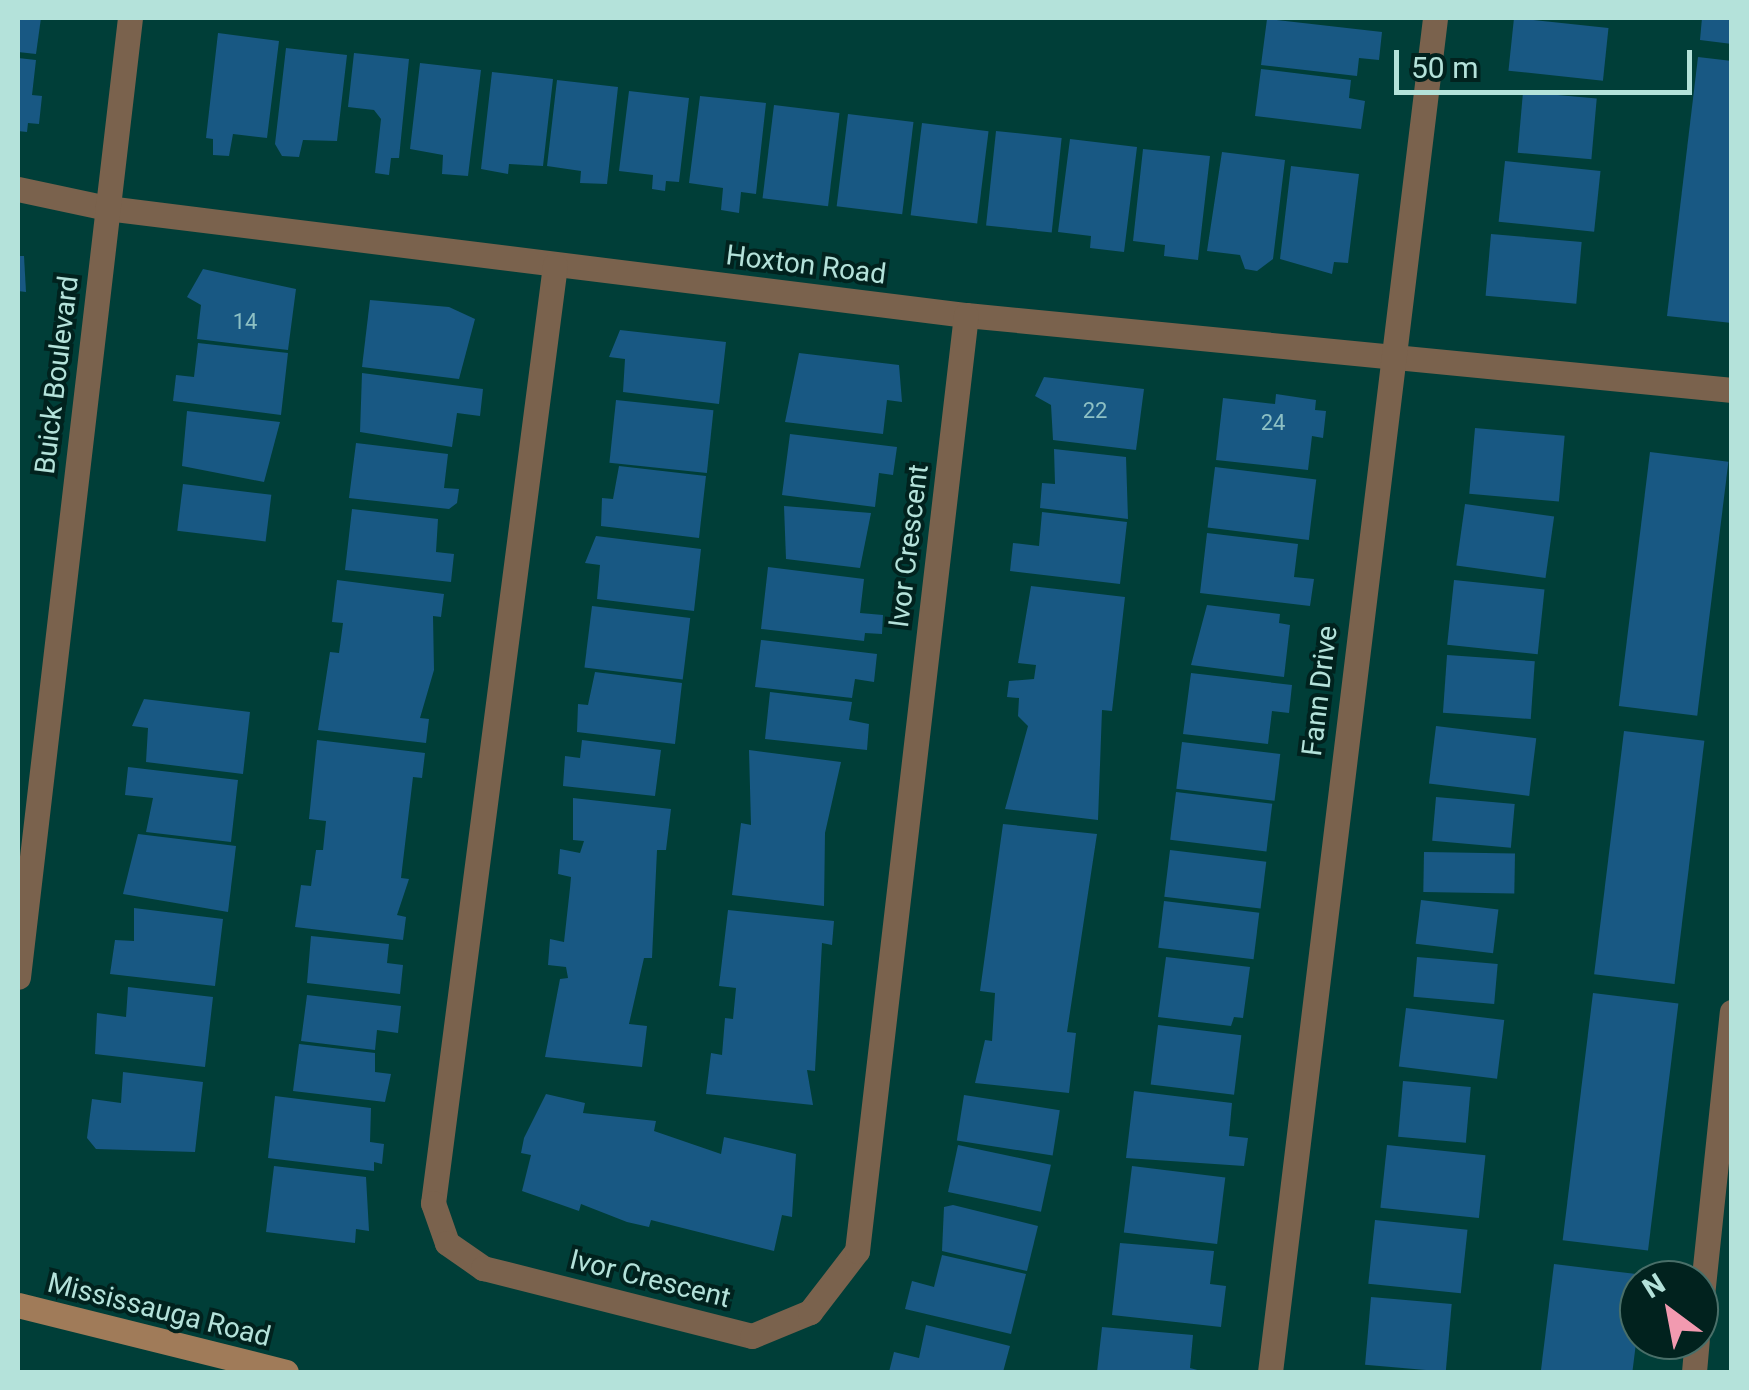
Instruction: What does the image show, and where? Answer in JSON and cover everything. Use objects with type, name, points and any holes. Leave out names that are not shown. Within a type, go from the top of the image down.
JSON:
[{"type":"main road","name":"Mississauga Road","points":[[18,1306],[286,1372]]},
{"type":"street","name":"Buick Boulevard","points":[[18,977],[130,18]]},
{"type":"street","name":"Fann Drive","points":[[1270,1372],[1390,358],[1435,18]]},
{"type":"street","name":"Hoxton Road","points":[[18,189],[107,208],[966,315],[1590,380],[1732,390]]},
{"type":"street","name":"Ivor Crescent","points":[[555,265],[434,1203],[447,1243],[483,1268],[752,1336],[810,1312],[857,1251],[966,315]]},
{"type":"street","points":[[1706,1260],[1732,1012]]},
{"type":"building","points":[[18,18],[41,18],[36,54],[18,52]]},
{"type":"building","points":[[1514,18],[1608,28],[1603,81],[1508,71]]},
{"type":"building","points":[[1702,18],[1732,18],[1732,44],[1700,40]]},
{"type":"building","points":[[1267,19],[1382,32],[1379,60],[1359,58],[1357,76],[1261,65]]},
{"type":"building","points":[[218,33],[279,41],[267,138],[233,134],[229,156],[213,155],[213,139],[206,138]]},
{"type":"building","points":[[286,48],[347,55],[337,141],[303,140],[299,157],[282,156],[275,144]]},
{"type":"building","points":[[354,53],[409,59],[399,158],[391,158],[389,175],[375,173],[381,119],[374,110],[348,107]]},
{"type":"building","points":[[1698,57],[1732,61],[1732,323],[1667,316]]},
{"type":"building","points":[[18,58],[36,60],[32,95],[42,96],[39,124],[28,123],[27,132],[18,131]]},
{"type":"building","points":[[420,63],[481,70],[468,176],[442,174],[443,155],[410,149]]},
{"type":"building","points":[[1261,69],[1351,80],[1349,98],[1365,101],[1361,129],[1255,116]]},
{"type":"building","points":[[492,72],[553,79],[543,166],[509,164],[508,174],[481,169]]},
{"type":"building","points":[[557,80],[618,87],[607,184],[580,183],[581,171],[547,166]]},
{"type":"building","points":[[629,91],[689,98],[679,182],[666,181],[665,191],[652,189],[653,175],[619,171]]},
{"type":"building","points":[[1523,92],[1597,98],[1591,159],[1518,153]]},
{"type":"building","points":[[700,96],[766,103],[756,194],[741,192],[739,213],[721,210],[723,188],[689,183]]},
{"type":"building","points":[[774,105],[840,113],[828,206],[763,198]]},
{"type":"building","points":[[848,114],[914,122],[902,214],[837,206]]},
{"type":"building","points":[[922,123],[989,131],[977,223],[911,215]]},
{"type":"building","points":[[996,131],[1062,138],[1052,232],[986,225]]},
{"type":"building","points":[[1070,139],[1137,147],[1124,252],[1090,248],[1091,236],[1058,232]]},
{"type":"building","points":[[1143,149],[1210,156],[1198,260],[1164,256],[1165,245],[1133,241]]},
{"type":"building","points":[[1222,152],[1285,160],[1273,259],[1257,271],[1245,269],[1240,255],[1207,251]]},
{"type":"building","points":[[1505,161],[1600,171],[1594,232],[1499,222]]},
{"type":"building","points":[[1291,166],[1359,174],[1348,263],[1334,262],[1332,274],[1280,259]]},
{"type":"building","points":[[1491,234],[1582,242],[1576,304],[1486,296]]},
{"type":"building","points":[[18,256],[24,256],[26,292],[18,291]]},
{"type":"building","points":[[203,269],[296,289],[288,350],[197,339],[201,305],[187,297]]},
{"type":"building","points":[[370,300],[449,307],[475,319],[459,379],[362,367]]},
{"type":"building","points":[[620,330],[726,342],[719,404],[623,392],[625,359],[609,357]]},
{"type":"building","points":[[198,343],[288,353],[281,415],[173,401],[176,375],[194,377]]},
{"type":"building","points":[[799,353],[899,365],[902,402],[887,400],[883,434],[785,422]]},
{"type":"building","points":[[362,373],[483,389],[480,416],[457,413],[452,447],[360,432]]},
{"type":"building","points":[[1044,377],[1144,389],[1136,450],[1053,440],[1051,405],[1035,396]]},
{"type":"building","points":[[1276,394],[1316,400],[1315,410],[1326,411],[1323,438],[1312,436],[1308,470],[1216,460],[1223,398],[1275,404]]},
{"type":"building","points":[[616,400],[713,410],[707,473],[609,463]]},
{"type":"building","points":[[187,411],[280,422],[264,482],[182,466]]},
{"type":"building","points":[[1475,428],[1565,436],[1559,502],[1469,494]]},
{"type":"building","points":[[790,434],[897,447],[893,475],[879,473],[875,507],[782,495]]},
{"type":"building","points":[[356,443],[448,454],[444,488],[459,489],[457,503],[449,509],[349,498]]},
{"type":"building","points":[[1054,449],[1126,457],[1128,519],[1040,508],[1042,483],[1055,484]]},
{"type":"building","points":[[1650,452],[1728,462],[1697,716],[1619,706]]},
{"type":"building","points":[[619,466],[706,476],[699,538],[601,526],[602,498],[613,499]]},
{"type":"building","points":[[1215,467],[1316,479],[1309,540],[1208,528]]},
{"type":"building","points":[[183,484],[271,495],[266,541],[177,531]]},
{"type":"building","points":[[1465,504],[1554,517],[1545,578],[1456,565]]},
{"type":"building","points":[[784,506],[871,513],[860,568],[786,559]]},
{"type":"building","points":[[352,509],[438,519],[436,552],[454,554],[451,582],[345,570]]},
{"type":"building","points":[[1042,512],[1127,522],[1120,584],[1010,571],[1013,543],[1039,546]]},
{"type":"building","points":[[1207,533],[1298,544],[1294,577],[1314,579],[1310,606],[1200,593]]},
{"type":"building","points":[[596,536],[701,549],[694,611],[597,599],[600,565],[585,563]]},
{"type":"building","points":[[768,567],[864,579],[860,613],[883,615],[882,634],[865,633],[864,641],[761,629]]},
{"type":"building","points":[[337,580],[444,594],[441,617],[433,616],[434,670],[420,718],[429,719],[426,743],[318,730],[330,652],[339,653],[343,623],[332,622]]},
{"type":"building","points":[[1454,580],[1545,590],[1538,654],[1447,645]]},
{"type":"building","points":[[1031,586],[1125,597],[1112,711],[1102,710],[1098,820],[1005,809],[1028,726],[1018,716],[1019,698],[1007,697],[1009,681],[1034,679],[1036,665],[1018,663]]},
{"type":"building","points":[[1207,605],[1280,614],[1279,623],[1290,625],[1284,677],[1191,665]]},
{"type":"building","points":[[592,606],[690,618],[683,680],[584,668]]},
{"type":"building","points":[[761,640],[877,654],[874,682],[855,679],[852,698],[755,687]]},
{"type":"building","points":[[1447,655],[1535,661],[1531,719],[1443,713]]},
{"type":"building","points":[[595,672],[682,683],[675,744],[577,732],[578,704],[588,705]]},
{"type":"building","points":[[1191,673],[1292,685],[1289,713],[1272,711],[1268,744],[1183,734]]},
{"type":"building","points":[[770,692],[852,702],[849,720],[869,724],[867,750],[765,739]]},
{"type":"building","points":[[144,699],[250,712],[243,774],[146,762],[148,728],[132,726]]},
{"type":"building","points":[[1436,726],[1536,738],[1529,796],[1429,784]]},
{"type":"building","points":[[1624,731],[1704,741],[1675,984],[1594,974]]},
{"type":"building","points":[[317,740],[425,753],[422,778],[413,777],[401,878],[409,879],[397,915],[406,917],[403,940],[295,927],[301,885],[311,886],[316,850],[323,850],[326,821],[309,819]]},
{"type":"building","points":[[582,740],[661,750],[655,796],[563,786],[565,756],[580,758]]},
{"type":"building","points":[[1182,742],[1280,754],[1275,801],[1176,789]]},
{"type":"building","points":[[749,750],[841,762],[825,833],[824,906],[732,895],[741,823],[751,825]]},
{"type":"building","points":[[128,767],[238,780],[231,842],[146,832],[153,798],[125,795]]},
{"type":"building","points":[[1176,792],[1272,804],[1266,851],[1170,840]]},
{"type":"building","points":[[1436,797],[1515,804],[1511,848],[1432,841]]},
{"type":"building","points":[[573,798],[671,809],[666,850],[657,850],[652,958],[644,958],[629,1024],[647,1026],[642,1067],[545,1057],[560,979],[568,978],[566,967],[548,965],[550,939],[564,942],[570,888],[571,877],[558,874],[560,849],[580,853],[584,841],[573,840]]},
{"type":"building","points":[[1003,824],[1097,834],[1067,1032],[1076,1033],[1069,1093],[975,1083],[985,1040],[992,1041],[995,993],[980,991]]},
{"type":"building","points":[[138,834],[236,846],[228,912],[123,894]]},
{"type":"building","points":[[1170,850],[1266,862],[1261,908],[1164,897]]},
{"type":"building","points":[[1424,852],[1515,854],[1514,894],[1423,892]]},
{"type":"building","points":[[1421,900],[1498,910],[1493,953],[1416,944]]},
{"type":"building","points":[[1164,901],[1259,913],[1254,959],[1158,948]]},
{"type":"building","points":[[134,908],[223,919],[215,986],[110,974],[115,940],[134,941]]},
{"type":"building","points":[[728,910],[834,921],[832,945],[822,943],[815,1071],[807,1070],[813,1105],[706,1094],[711,1053],[722,1055],[725,1018],[733,1019],[736,988],[719,986]]},
{"type":"building","points":[[311,936],[389,944],[387,963],[403,965],[400,994],[307,983]]},
{"type":"building","points":[[1166,957],[1250,967],[1243,1018],[1234,1017],[1231,1026],[1158,1017]]},
{"type":"building","points":[[1417,957],[1498,964],[1494,1004],[1414,997]]},
{"type":"building","points":[[128,987],[213,997],[205,1067],[95,1054],[97,1013],[126,1017]]},
{"type":"building","points":[[1593,993],[1678,1003],[1648,1251],[1563,1240]]},
{"type":"building","points":[[307,995],[401,1006],[398,1033],[377,1030],[375,1050],[301,1041]]},
{"type":"building","points":[[1406,1008],[1504,1020],[1497,1079],[1399,1067]]},
{"type":"building","points":[[1158,1025],[1241,1035],[1234,1095],[1151,1085]]},
{"type":"building","points":[[299,1044],[375,1053],[375,1072],[391,1074],[385,1102],[293,1091]]},
{"type":"building","points":[[123,1072],[203,1082],[195,1152],[96,1149],[87,1138],[92,1099],[121,1103]]},
{"type":"building","points":[[1403,1081],[1471,1087],[1466,1143],[1398,1137]]},
{"type":"building","points":[[1134,1091],[1232,1103],[1229,1136],[1248,1138],[1244,1166],[1126,1158]]},
{"type":"building","points":[[546,1094],[585,1103],[583,1113],[656,1121],[654,1131],[721,1154],[724,1137],[796,1154],[792,1217],[782,1215],[774,1251],[651,1220],[649,1227],[627,1222],[581,1204],[579,1211],[522,1191],[531,1155],[521,1153],[524,1138]]},
{"type":"building","points":[[964,1095],[1060,1110],[1053,1156],[957,1140]]},
{"type":"building","points":[[275,1096],[371,1108],[370,1142],[384,1144],[382,1164],[374,1162],[374,1171],[268,1158]]},
{"type":"building","points":[[958,1145],[1051,1165],[1041,1212],[948,1192]]},
{"type":"building","points":[[1387,1145],[1485,1155],[1479,1218],[1380,1208]]},
{"type":"building","points":[[274,1166],[366,1177],[369,1231],[356,1229],[355,1243],[266,1232]]},
{"type":"building","points":[[1132,1166],[1225,1177],[1217,1244],[1124,1233]]},
{"type":"building","points":[[953,1205],[1038,1226],[1027,1271],[942,1251],[944,1207]]},
{"type":"building","points":[[1375,1220],[1467,1230],[1461,1293],[1368,1284]]},
{"type":"building","points":[[1120,1243],[1214,1251],[1210,1284],[1226,1286],[1221,1327],[1112,1315]]},
{"type":"building","points":[[942,1255],[1026,1274],[1011,1334],[905,1309],[912,1281],[934,1287]]},
{"type":"building","points":[[1554,1264],[1619,1272],[1619,1360],[1634,1360],[1632,1372],[1541,1372]]},
{"type":"building","points":[[1371,1297],[1452,1304],[1446,1372],[1365,1365]]},
{"type":"building","points":[[926,1325],[1010,1346],[1003,1372],[889,1372],[894,1352],[919,1358]]},
{"type":"building","points":[[1102,1327],[1193,1335],[1190,1368],[1205,1372],[1097,1372]]}]
